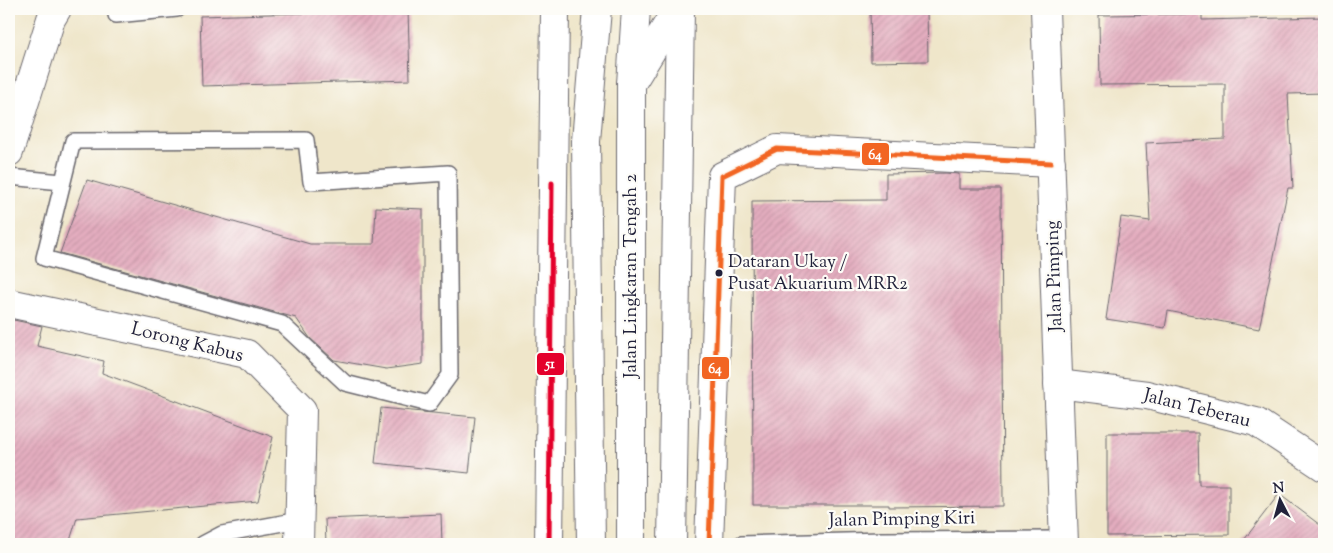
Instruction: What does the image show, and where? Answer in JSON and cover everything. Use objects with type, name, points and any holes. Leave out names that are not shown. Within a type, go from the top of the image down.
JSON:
[{"type":"main road","points":[[9,152],[18,86],[50,19],[57,9]]},
{"type":"main road","points":[[549,544],[555,9]]},
{"type":"main road","points":[[590,544],[586,141],[597,9]]},
{"type":"main road","name":"Jalan Lingkaran Tengah 2","points":[[631,544],[631,84],[636,9]]},
{"type":"main road","points":[[631,84],[679,9]]},
{"type":"main road","points":[[672,544],[679,9]]},
{"type":"main road","name":"Jalan Pimping","points":[[1045,9],[1064,541]]},
{"type":"main road","points":[[709,544],[722,176],[777,148],[1051,164]]},
{"type":"main road","name":"Lorong Kabus","points":[[9,303],[246,354],[302,410],[299,532]]},
{"type":"main road","name":"Jalan Teberau","points":[[1058,384],[1147,394],[1256,422],[1324,467]]},
{"type":"lane","points":[[116,16],[177,9]]},
{"type":"lane","points":[[306,140],[311,182],[448,173],[450,374],[429,404],[344,383],[282,324],[44,258],[62,182],[73,141],[306,140]]},
{"type":"lane","points":[[9,177],[62,182]]},
{"type":"lane","points":[[203,544],[222,534],[299,532]]},
{"type":"lane","name":"Jalan Pimping Kiri","points":[[741,544],[882,540],[1064,541]]},
{"type":"building","points":[[870,9],[927,9],[928,61],[871,62]]},
{"type":"building","points":[[408,10],[410,80],[202,86],[200,16]]},
{"type":"building","points":[[1202,14],[1202,20],[1324,17],[1324,93],[1288,94],[1293,188],[1288,188],[1259,329],[1168,311],[1165,328],[1106,319],[1121,217],[1150,221],[1146,143],[1225,139],[1225,84],[1100,85],[1099,15]]},
{"type":"building","points":[[886,174],[959,174],[959,189],[1001,189],[1003,506],[753,505],[752,201],[886,200]]},
{"type":"building","points":[[87,180],[310,244],[374,244],[376,207],[423,209],[423,364],[386,369],[334,360],[310,338],[296,318],[60,253]]},
{"type":"building","points":[[9,319],[42,326],[37,346],[104,361],[102,373],[273,437],[258,501],[77,518],[69,544],[9,544]]},
{"type":"building","points":[[381,408],[475,417],[469,473],[375,463]]},
{"type":"building","points":[[1107,433],[1198,433],[1199,485],[1229,485],[1229,535],[1107,536]]},
{"type":"building","points":[[1279,494],[1324,528],[1324,544],[1241,544]]},
{"type":"building","points":[[441,514],[442,544],[326,544],[325,519]]},
{"type":"transit line","name":"64","points":[[709,544],[722,176],[777,149],[1051,163]]},
{"type":"transit line","name":"51","points":[[549,544],[552,183]]},
{"type":"place","name":"Dataran Ukay / Pusat Akuarium MRR2","points":[[719,273]]}]
